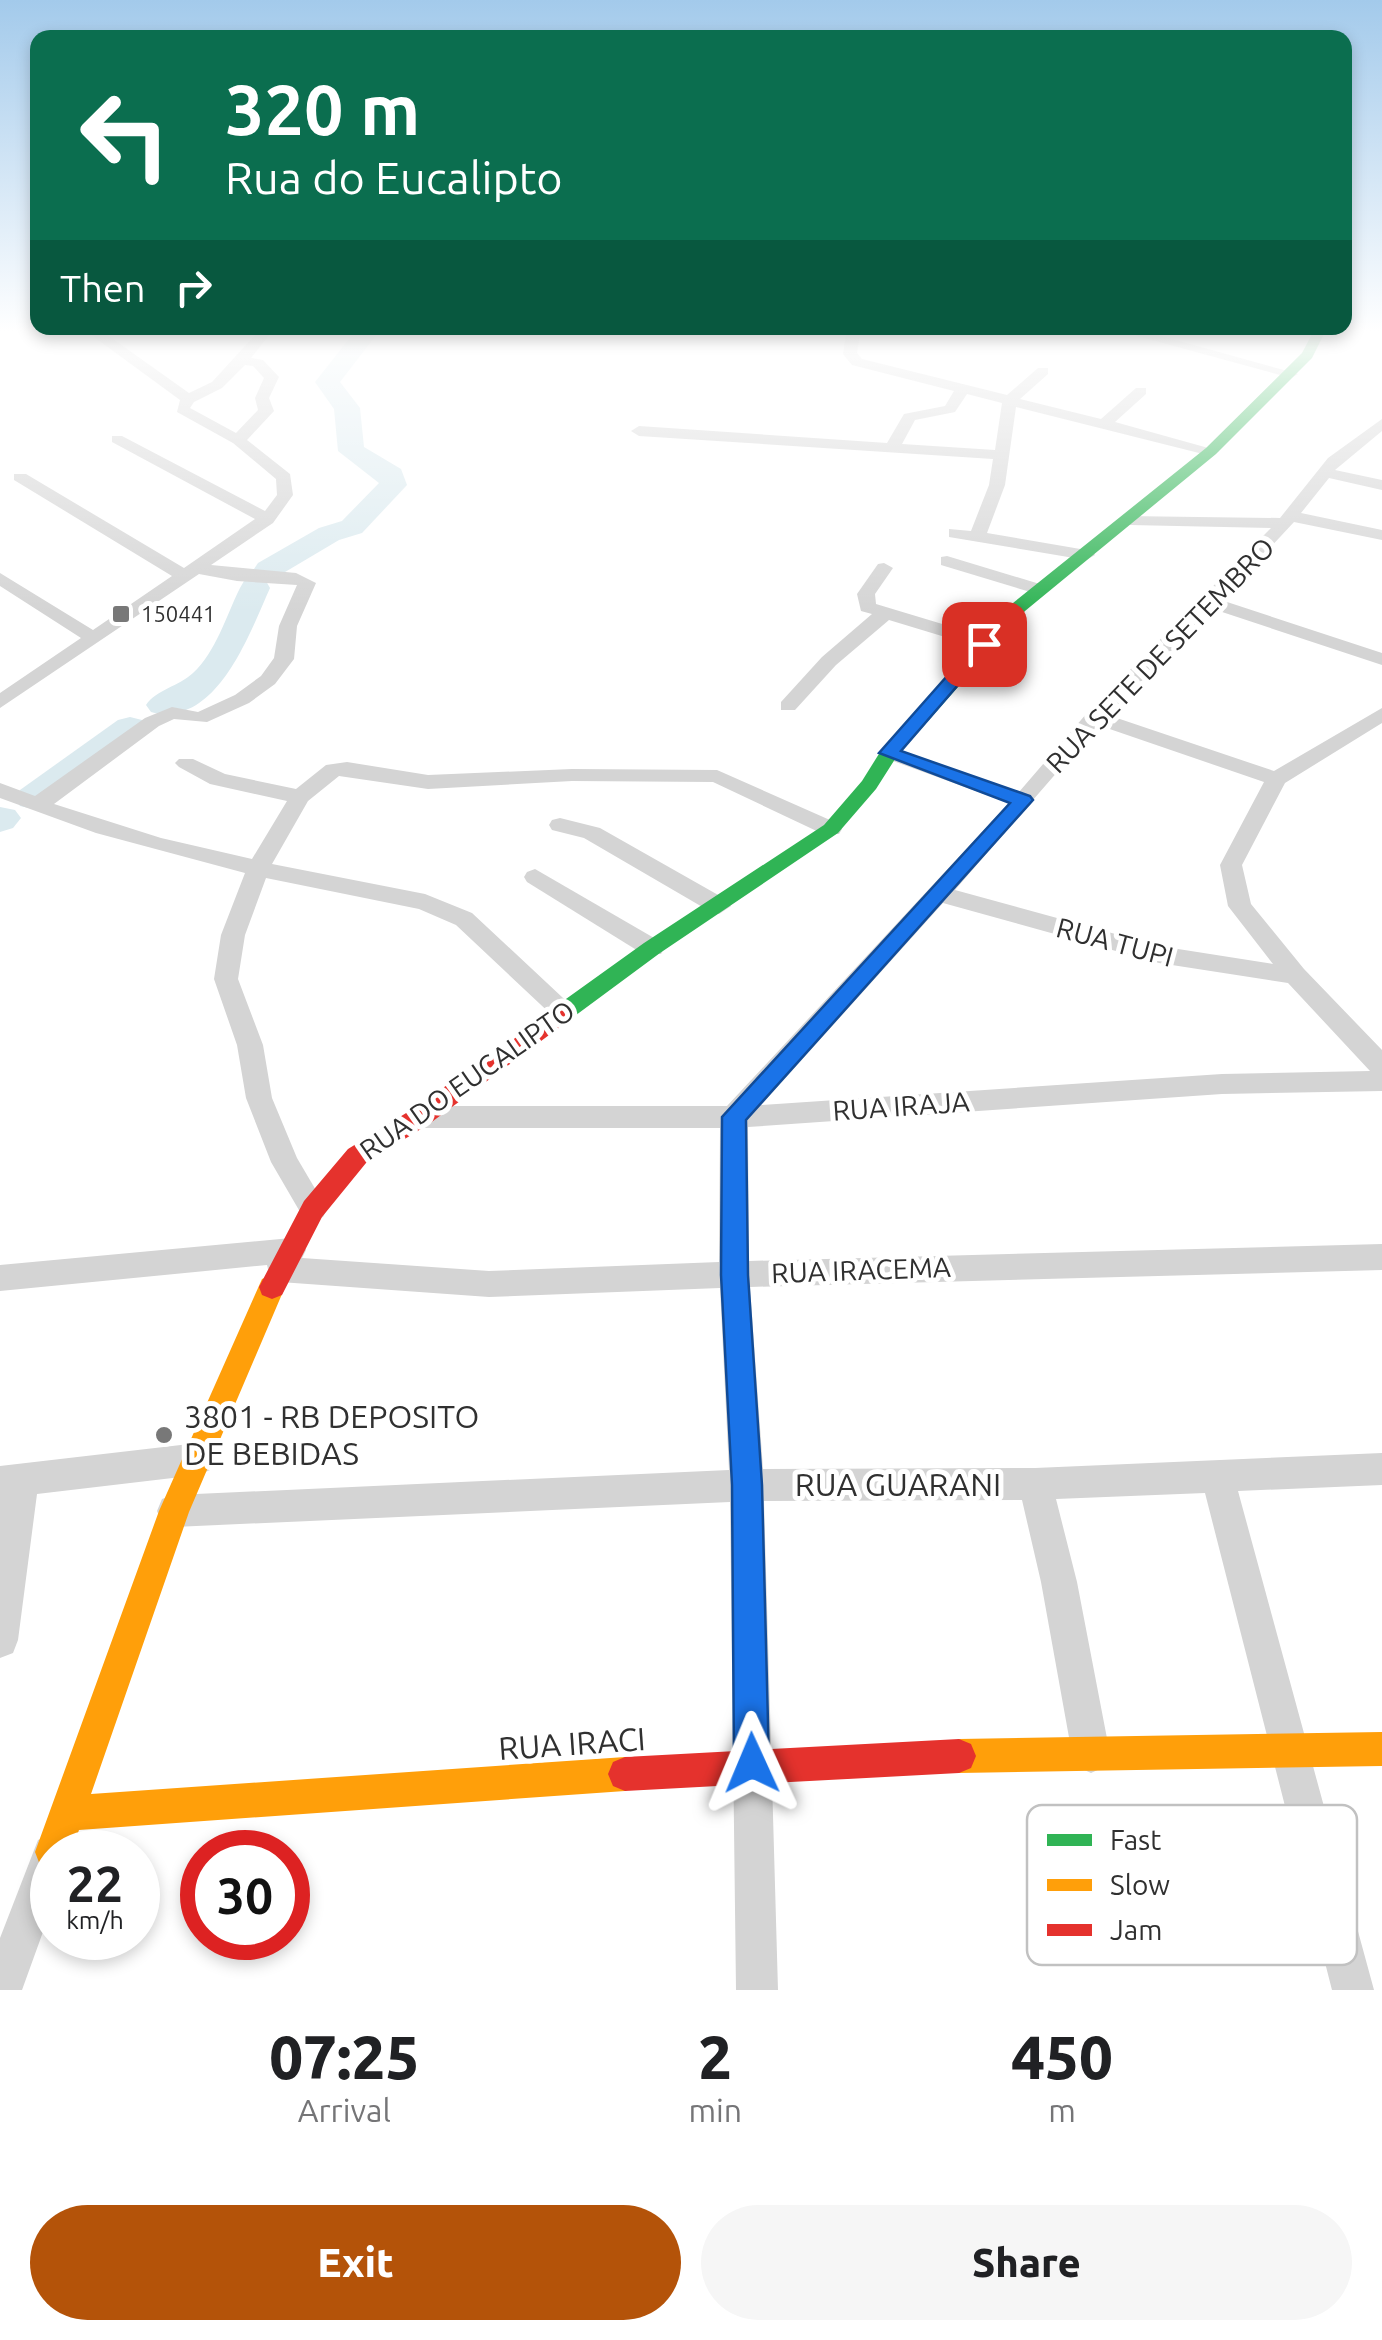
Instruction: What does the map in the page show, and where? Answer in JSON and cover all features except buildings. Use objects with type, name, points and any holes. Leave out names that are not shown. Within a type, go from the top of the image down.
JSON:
[{"type":"street","points":[[0,702],[266,519],[285,498],[284,476],[214,427]]},
{"type":"street","points":[[238,440],[251,427]]},
{"type":"street","points":[[892,448],[904,427]]},
{"type":"street","points":[[978,535],[997,485],[1005,427]]},
{"type":"street","points":[[1115,427],[1211,451]]},
{"type":"street","name":"RUA DO EUCALIPTO","points":[[62,1830],[174,1511],[286,1260],[313,1209],[357,1156],[420,1118],[652,948],[831,829],[869,786],[888,753],[985,643],[1038,590],[1130,520],[1236,427]]},
{"type":"street","name":"RUA SETE DE SETEMBRO","points":[[734,1117],[1094,717],[1288,519],[1325,472],[1378,427]]},
{"type":"street","points":[[640,431],[1000,455]]},
{"type":"street","points":[[118,439],[266,519]]},
{"type":"street","points":[[1356,443],[1382,448]]},
{"type":"street","points":[[1325,472],[1382,485]]},
{"type":"street","points":[[20,478],[187,571],[296,578],[308,583],[288,626],[284,659],[255,691],[196,719],[178,712],[166,714],[36,806]]},
{"type":"street","points":[[1288,519],[1380,535]]},
{"type":"street","name":"RUA SETE DE SETEMBRO","points":[[1130,520],[1288,519]]},
{"type":"street","points":[[955,533],[1086,555]]},
{"type":"street","points":[[946,560],[1038,590]]},
{"type":"street","points":[[884,568],[864,603],[884,614],[985,643]]},
{"type":"street","points":[[0,578],[92,638]]},
{"type":"street","points":[[1207,602],[1382,659]]},
{"type":"street","points":[[788,706],[884,614]]},
{"type":"street","points":[[1382,714],[1276,780],[1231,865],[1240,906],[1295,975],[1382,1067]]},
{"type":"street","points":[[1094,717],[1276,780]]},
{"type":"street","points":[[888,753],[1023,800]]},
{"type":"street","points":[[186,763],[218,779],[300,797]]},
{"type":"street","points":[[313,1209],[286,1162],[260,1098],[250,1045],[226,979],[233,935],[258,868],[300,797],[338,768],[428,782],[588,774],[698,774],[733,781],[831,829]]},
{"type":"street","points":[[0,790],[36,806],[179,853],[425,902],[451,912],[464,919],[565,1012]]},
{"type":"street","points":[[560,825],[592,832],[719,906]]},
{"type":"street","points":[[535,877],[652,948]]},
{"type":"street","name":"RUA TUPI","points":[[938,892],[1153,955],[1235,970],[1295,975]]},
{"type":"street","name":"RUA IRAJA","points":[[420,1118],[734,1117],[1222,1084],[1382,1082]]},
{"type":"street","points":[[734,1117],[734,1275],[747,1485],[758,1990]]},
{"type":"street","name":"RUA IRACEMA","points":[[0,1278],[286,1260],[490,1284],[1382,1257]]},
{"type":"street","points":[[0,1640],[11,1481],[198,1459]]},
{"type":"street","name":"RUA GUARANI","points":[[174,1511],[747,1485],[1034,1484],[1382,1469]]},
{"type":"street","points":[[1218,1475],[1303,1805]]},
{"type":"street","points":[[1034,1484],[1058,1582],[1090,1754]]},
{"type":"street","name":"RUA IRACI","points":[[68,1813],[752,1763],[1288,1748],[1382,1750]]},
{"type":"street","name":"RUA DO EUCALIPTO","points":[[1,1990],[30,1914]]},
{"type":"street","points":[[1346,1965],[1353,1990]]},
{"type":"waterway","points":[[269,569],[329,534],[352,527],[373,501],[393,485],[391,475],[351,451],[349,427]]},
{"type":"waterway","points":[[163,705],[185,695],[213,671],[231,643],[255,588]]},
{"type":"waterway","points":[[33,798],[130,727]]},
{"type":"traffic: fast","points":[[560,1015],[652,948],[831,829],[869,785],[889,753],[1019,607],[1235,427]]},
{"type":"traffic: slow","points":[[61,1830],[174,1511],[272,1287]]},
{"type":"traffic: slow","points":[[959,1756],[1382,1749]]},
{"type":"traffic: slow","points":[[68,1813],[625,1774]]},
{"type":"traffic: jam","points":[[272,1287],[313,1209],[357,1156],[420,1117],[560,1015]]},
{"type":"traffic: jam","points":[[625,1774],[959,1756]]},
{"type":"place","name":"150441","points":[[121,614]]},
{"type":"place","name":"3801 - RB DEPOSITO DE BEBIDAS","points":[[164,1435]]},
{"type":"route","points":[[752,1763],[747,1485],[734,1275],[734,1117],[1023,800],[888,753],[984,644]]}]
